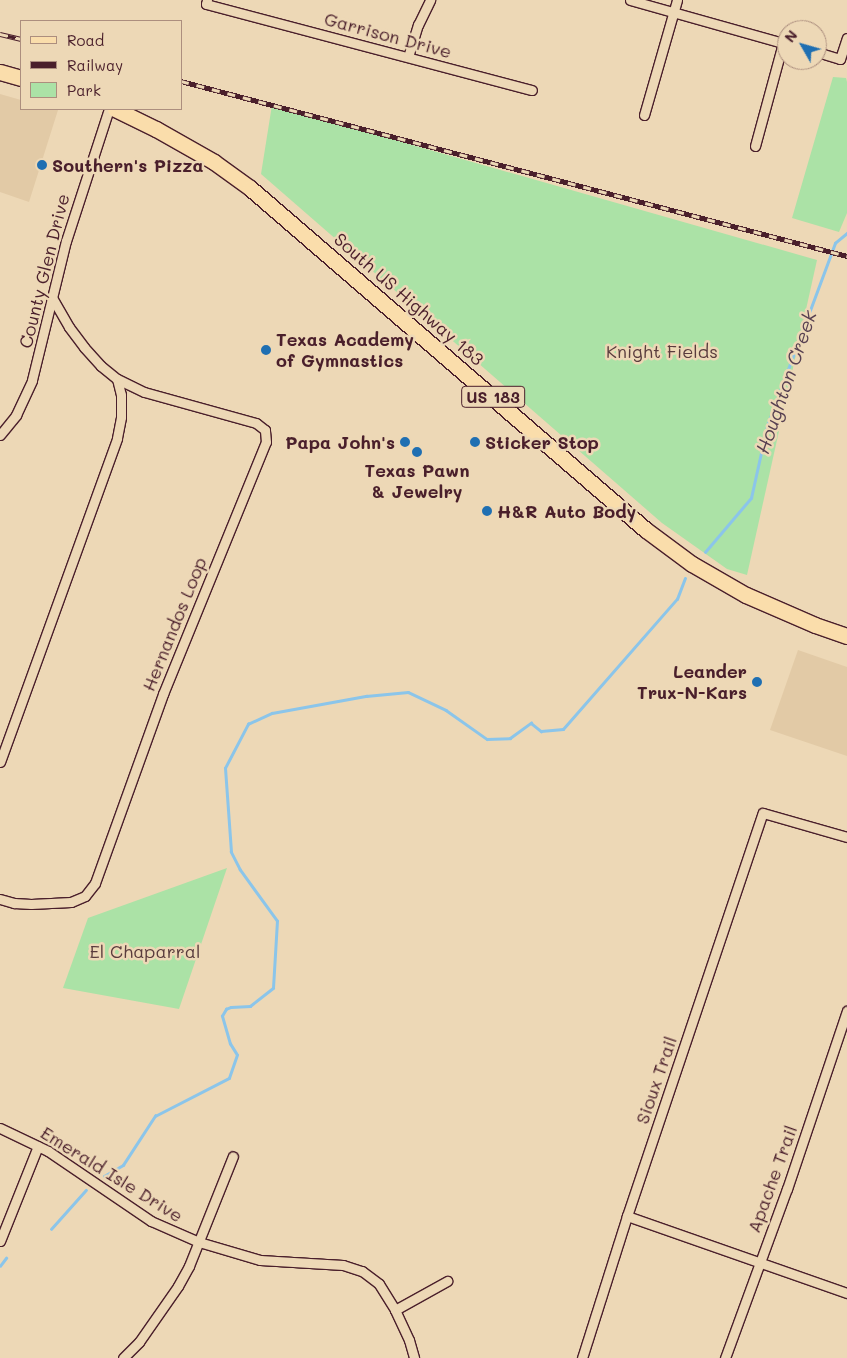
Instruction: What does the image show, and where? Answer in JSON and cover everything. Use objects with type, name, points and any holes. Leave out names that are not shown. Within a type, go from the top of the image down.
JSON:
[{"type":"main road","points":[[0,72],[20,78]]},
{"type":"main road","name":"South US Highway 183","points":[[117,110],[156,129],[214,162],[250,188],[646,530],[692,564],[746,595],[815,625],[847,636]]},
{"type":"street","points":[[408,57],[418,25],[430,0]]},
{"type":"street","points":[[630,0],[777,41]]},
{"type":"street","points":[[644,114],[677,0]]},
{"type":"street","name":"Garrison Drive","points":[[206,2],[532,90]]},
{"type":"street","points":[[827,55],[840,59],[847,38]]},
{"type":"street","points":[[755,146],[777,70]]},
{"type":"street","name":"County Glen Drive","points":[[0,435],[16,415],[32,380],[79,195],[109,110]]},
{"type":"street","name":"Hernandos Loop","points":[[0,899],[14,903],[31,904],[70,902],[85,896],[95,883],[163,694],[266,442],[265,430],[256,423],[144,392],[117,379],[101,366],[84,347],[69,327],[52,297]]},
{"type":"street","points":[[0,762],[117,438],[122,406],[117,379]]},
{"type":"street","name":"Sioux Trail","points":[[582,1358],[627,1216],[763,813],[847,837]]},
{"type":"street","name":"Apache Trail","points":[[725,1358],[787,1189],[847,1011]]},
{"type":"street","name":"Emerald Isle Drive","points":[[0,1128],[38,1146],[92,1180],[151,1221],[198,1242],[260,1260],[355,1268],[370,1276],[379,1284],[395,1310],[409,1340],[414,1358]]},
{"type":"street","points":[[0,1240],[38,1146]]},
{"type":"street","points":[[123,1358],[140,1342],[160,1315],[189,1266],[232,1156]]},
{"type":"street","points":[[627,1216],[847,1293]]},
{"type":"street","points":[[395,1310],[447,1281]]},
{"type":"shaded area","points":[[0,94],[20,100],[20,110],[58,110],[29,202],[0,192]]},
{"type":"shaded area","points":[[798,650],[847,667],[847,756],[770,730]]},
{"type":"green space","points":[[833,77],[846,78],[847,82],[847,213],[839,232],[792,218]]},
{"type":"green space","name":"Knight Fields","points":[[272,105],[817,260],[747,575],[727,569],[662,523],[261,174]]},
{"type":"green space","name":"El Chaparral","points":[[227,868],[179,1009],[63,988],[88,918]]},
{"type":"waterway","name":"Houghton Creek","points":[[705,552],[751,498],[767,426],[835,243],[847,233]]},
{"type":"waterway","name":"Houghton Creek","points":[[104,1176],[123,1165],[155,1116],[229,1078],[237,1055],[230,1044],[222,1016],[226,1009],[231,1007],[250,1006],[273,988],[277,921],[240,870],[231,852],[225,768],[248,724],[272,713],[366,696],[408,692],[446,710],[487,739],[510,738],[531,723],[541,731],[563,729],[677,599],[685,578]]},
{"type":"waterway","points":[[51,1229],[86,1190]]},
{"type":"waterway","points":[[0,1266],[6,1258]]},
{"type":"railway","points":[[0,34],[20,39]]},
{"type":"railway","points":[[182,81],[847,256]]},
{"type":"place","name":"Southern's Pizza","points":[[42,165]]},
{"type":"place","name":"Texas Academy of Gymnastics","points":[[266,350]]},
{"type":"place","name":"Papa John's","points":[[405,442]]},
{"type":"place","name":"Sticker Stop","points":[[475,442]]},
{"type":"place","name":"Texas Pawn & Jewelry","points":[[417,452]]},
{"type":"place","name":"H&R Auto Body","points":[[487,511]]},
{"type":"place","name":"Leander Trux-N-Kars","points":[[757,682]]}]
